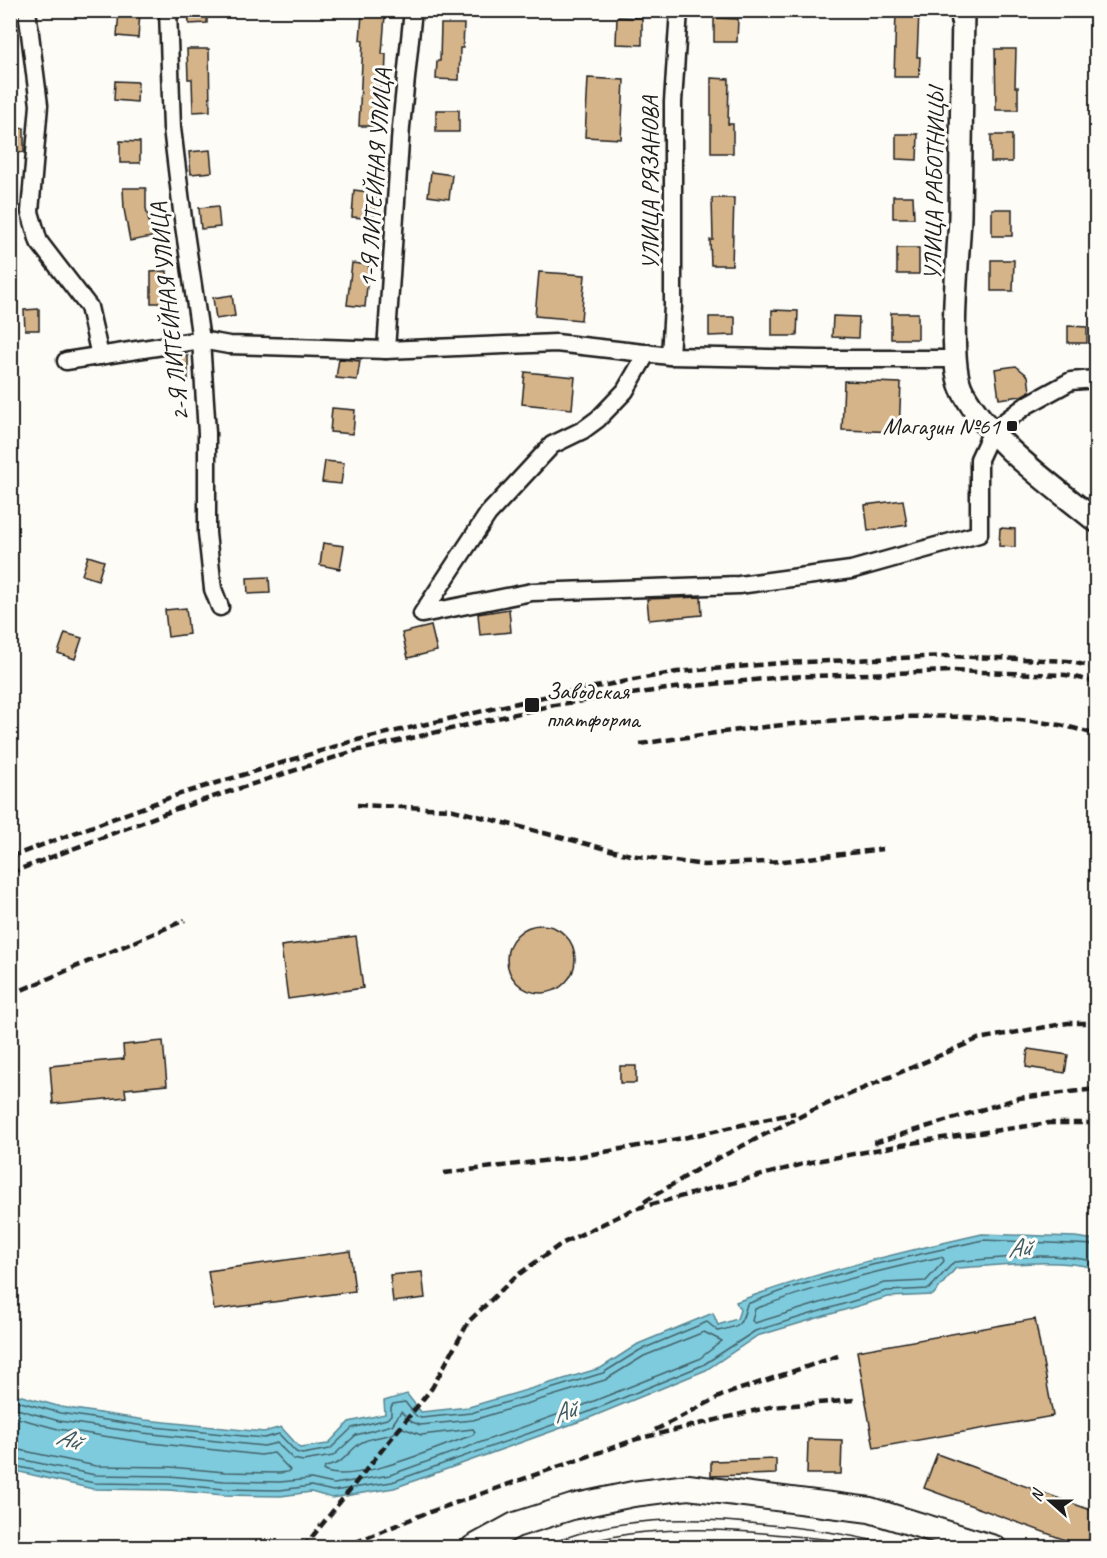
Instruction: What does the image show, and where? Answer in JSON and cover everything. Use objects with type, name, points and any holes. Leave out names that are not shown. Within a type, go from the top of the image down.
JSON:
[{"type":"main road","points":[[473,1548],[515,1525],[572,1507],[633,1494],[687,1487],[870,1510],[942,1530],[994,1548]]},
{"type":"street","points":[[27,10],[39,105],[30,212],[39,242],[89,307],[100,356]]},
{"type":"street","name":"2-Я ЛИТЕЙНАЯ УЛИЦА","points":[[168,10],[172,128],[201,340],[207,433],[207,533],[213,589],[220,607]]},
{"type":"street","name":"1-Я ЛИТЕЙНАЯ УЛИЦА","points":[[386,350],[401,127],[412,10]]},
{"type":"street","name":"УЛИЦА РЯЗАНОВА","points":[[670,356],[673,306],[673,102],[678,10]]},
{"type":"street","name":"УЛИЦА РАБОТНИЦЫ","points":[[963,10],[955,359],[961,390],[992,431],[1032,470],[1096,521]]},
{"type":"street","points":[[66,361],[201,340],[229,345],[386,350],[556,343],[670,356],[955,359]]},
{"type":"street","points":[[648,353],[625,392],[598,419],[583,430],[552,446],[488,514],[422,614],[532,592],[740,585],[851,570],[979,534],[979,459],[992,431],[1027,405],[1071,381],[1096,379]]},
{"type":"water","name":"Ай","points":[[982,1234],[1075,1237],[1096,1240],[1096,1268],[1061,1263],[1026,1263],[956,1268],[933,1295],[888,1297],[757,1336],[706,1370],[589,1418],[394,1488],[332,1498],[311,1492],[281,1496],[224,1495],[169,1490],[93,1489],[11,1470],[11,1393],[61,1407],[145,1420],[264,1432],[281,1427],[300,1448],[328,1444],[349,1422],[385,1414],[384,1401],[407,1394],[421,1412],[469,1407],[601,1368],[638,1344],[713,1313],[718,1325],[737,1319],[740,1310],[736,1302],[766,1291],[858,1264]]},
{"type":"building","points":[[188,10],[207,10],[207,23],[189,24]]},
{"type":"building","points":[[119,11],[140,13],[138,38],[117,36]]},
{"type":"building","points":[[896,12],[919,12],[917,57],[920,57],[919,77],[894,77]]},
{"type":"building","points":[[362,14],[385,15],[382,54],[386,54],[385,81],[380,81],[379,126],[359,126]]},
{"type":"building","points":[[617,17],[642,18],[642,45],[616,44]]},
{"type":"building","points":[[714,18],[738,19],[737,42],[714,42]]},
{"type":"building","points":[[441,24],[464,24],[463,48],[460,48],[459,80],[436,79],[437,61],[440,61]]},
{"type":"building","points":[[187,49],[209,49],[210,111],[193,112],[192,79],[188,79]]},
{"type":"building","points":[[995,49],[1016,49],[1015,87],[1018,87],[1018,110],[996,110]]},
{"type":"building","points":[[588,78],[624,80],[621,139],[585,137]]},
{"type":"building","points":[[711,78],[729,79],[728,124],[733,124],[733,153],[711,153]]},
{"type":"building","points":[[115,81],[138,82],[137,102],[114,100]]},
{"type":"building","points":[[436,110],[459,110],[459,132],[436,132]]},
{"type":"building","points":[[24,128],[24,152],[10,154],[10,130]]},
{"type":"building","points":[[896,134],[918,134],[917,160],[896,159]]},
{"type":"building","points":[[991,135],[1012,135],[1012,162],[991,162]]},
{"type":"building","points":[[120,141],[140,142],[140,163],[120,163]]},
{"type":"building","points":[[210,150],[212,172],[191,174],[189,152]]},
{"type":"building","points":[[431,172],[452,175],[449,199],[428,196]]},
{"type":"building","points":[[123,188],[146,188],[146,208],[152,237],[130,241]]},
{"type":"building","points":[[354,190],[376,193],[374,219],[352,217]]},
{"type":"building","points":[[893,196],[913,196],[914,218],[893,218]]},
{"type":"building","points":[[712,198],[734,198],[732,265],[711,265]]},
{"type":"building","points":[[218,206],[220,227],[201,229],[199,208]]},
{"type":"building","points":[[992,209],[1012,209],[1012,236],[992,236]]},
{"type":"building","points":[[897,248],[919,248],[919,274],[897,274]]},
{"type":"building","points":[[991,260],[1014,260],[1013,291],[991,291]]},
{"type":"building","points":[[352,263],[369,265],[365,307],[347,305]]},
{"type":"building","points":[[167,271],[167,303],[151,303],[151,272]]},
{"type":"building","points":[[539,272],[585,275],[581,320],[535,316]]},
{"type":"building","points":[[232,295],[235,316],[216,319],[213,298]]},
{"type":"building","points":[[39,309],[39,330],[25,330],[24,310]]},
{"type":"building","points":[[772,310],[798,311],[797,336],[772,336]]},
{"type":"building","points":[[891,313],[918,313],[918,339],[891,339]]},
{"type":"building","points":[[833,316],[859,317],[858,338],[832,337]]},
{"type":"building","points":[[709,317],[735,317],[735,335],[709,336]]},
{"type":"building","points":[[1068,326],[1087,327],[1087,343],[1068,343]]},
{"type":"building","points":[[175,356],[188,356],[188,380],[175,379]]},
{"type":"building","points":[[339,359],[360,361],[357,380],[336,378]]},
{"type":"building","points":[[1016,366],[1028,376],[1030,391],[1021,396],[999,399],[995,369]]},
{"type":"building","points":[[525,372],[575,377],[572,409],[522,404]]},
{"type":"building","points":[[844,381],[901,383],[899,432],[842,430]]},
{"type":"building","points":[[332,408],[355,410],[353,434],[330,432]]},
{"type":"building","points":[[325,461],[344,463],[341,484],[322,482]]},
{"type":"building","points":[[903,500],[907,525],[868,531],[865,505]]},
{"type":"building","points":[[1000,528],[1015,529],[1015,547],[999,546]]},
{"type":"building","points":[[323,543],[344,546],[340,569],[320,565]]},
{"type":"building","points":[[88,556],[104,561],[98,580],[82,575]]},
{"type":"building","points":[[269,577],[270,593],[248,594],[247,578]]},
{"type":"building","points":[[701,597],[702,615],[649,620],[647,599]]},
{"type":"building","points":[[186,608],[189,634],[168,637],[165,610]]},
{"type":"building","points":[[509,609],[511,632],[480,635],[478,614]]},
{"type":"building","points":[[431,626],[437,651],[408,658],[402,633]]},
{"type":"building","points":[[65,633],[82,638],[75,659],[58,653]]},
{"type":"building","points":[[541,925],[554,928],[565,935],[572,946],[575,959],[572,972],[565,983],[554,990],[541,993],[528,990],[517,983],[510,972],[507,959],[510,946],[517,935],[528,928]]},
{"type":"building","points":[[356,936],[363,988],[288,999],[281,946]]},
{"type":"building","points":[[163,1041],[167,1085],[125,1089],[126,1097],[53,1104],[50,1066],[124,1059],[123,1045]]},
{"type":"building","points":[[1028,1049],[1068,1055],[1065,1073],[1026,1067]]},
{"type":"building","points":[[620,1066],[636,1066],[636,1083],[620,1083]]},
{"type":"building","points":[[350,1251],[355,1291],[214,1310],[208,1271]]},
{"type":"building","points":[[422,1272],[425,1298],[393,1302],[390,1275]]},
{"type":"building","points":[[1035,1319],[1053,1416],[874,1448],[857,1351]]},
{"type":"building","points":[[808,1439],[842,1440],[841,1474],[807,1474]]},
{"type":"building","points":[[937,1454],[1096,1512],[1096,1548],[1087,1548],[924,1488]]},
{"type":"building","points":[[776,1459],[776,1474],[711,1476],[711,1461]]},
{"type":"tram line","points":[[541,1548],[596,1529],[625,1524],[683,1520],[712,1520],[803,1528],[853,1536],[901,1548]]},
{"type":"tram line","points":[[568,1548],[601,1539],[669,1530],[738,1531],[841,1541]]},
{"type":"railway","points":[[10,857],[174,796],[353,741],[552,695],[677,672],[782,663],[948,656],[1068,661],[1096,668]]},
{"type":"railway","points":[[10,873],[179,808],[351,752],[554,705],[674,688],[783,677],[951,671],[1066,675],[1096,682]]},
{"type":"railway","points":[[640,744],[803,723],[925,717],[1032,721],[1065,726],[1096,735]]},
{"type":"railway","points":[[357,805],[450,809],[630,855],[704,865],[784,861],[883,849]]},
{"type":"railway","points":[[10,995],[185,920]]},
{"type":"railway","points":[[644,1202],[701,1167],[813,1110],[978,1039],[1068,1023],[1096,1023]]},
{"type":"railway","points":[[874,1143],[1019,1098],[1096,1089]]},
{"type":"railway","points":[[444,1173],[576,1157],[683,1138],[795,1113]]},
{"type":"railway","points":[[303,1548],[432,1388],[469,1321],[515,1277],[561,1244],[634,1209],[811,1162],[929,1140],[1049,1123],[1096,1123]]},
{"type":"railway","points":[[655,1430],[723,1395],[841,1355]]},
{"type":"railway","points":[[342,1548],[421,1515],[637,1439],[770,1407],[855,1400]]},
{"type":"place","name":"Магазин №61","points":[[1012,426]]},
{"type":"place","name":"Заводская платформа","points":[[532,705]]}]
